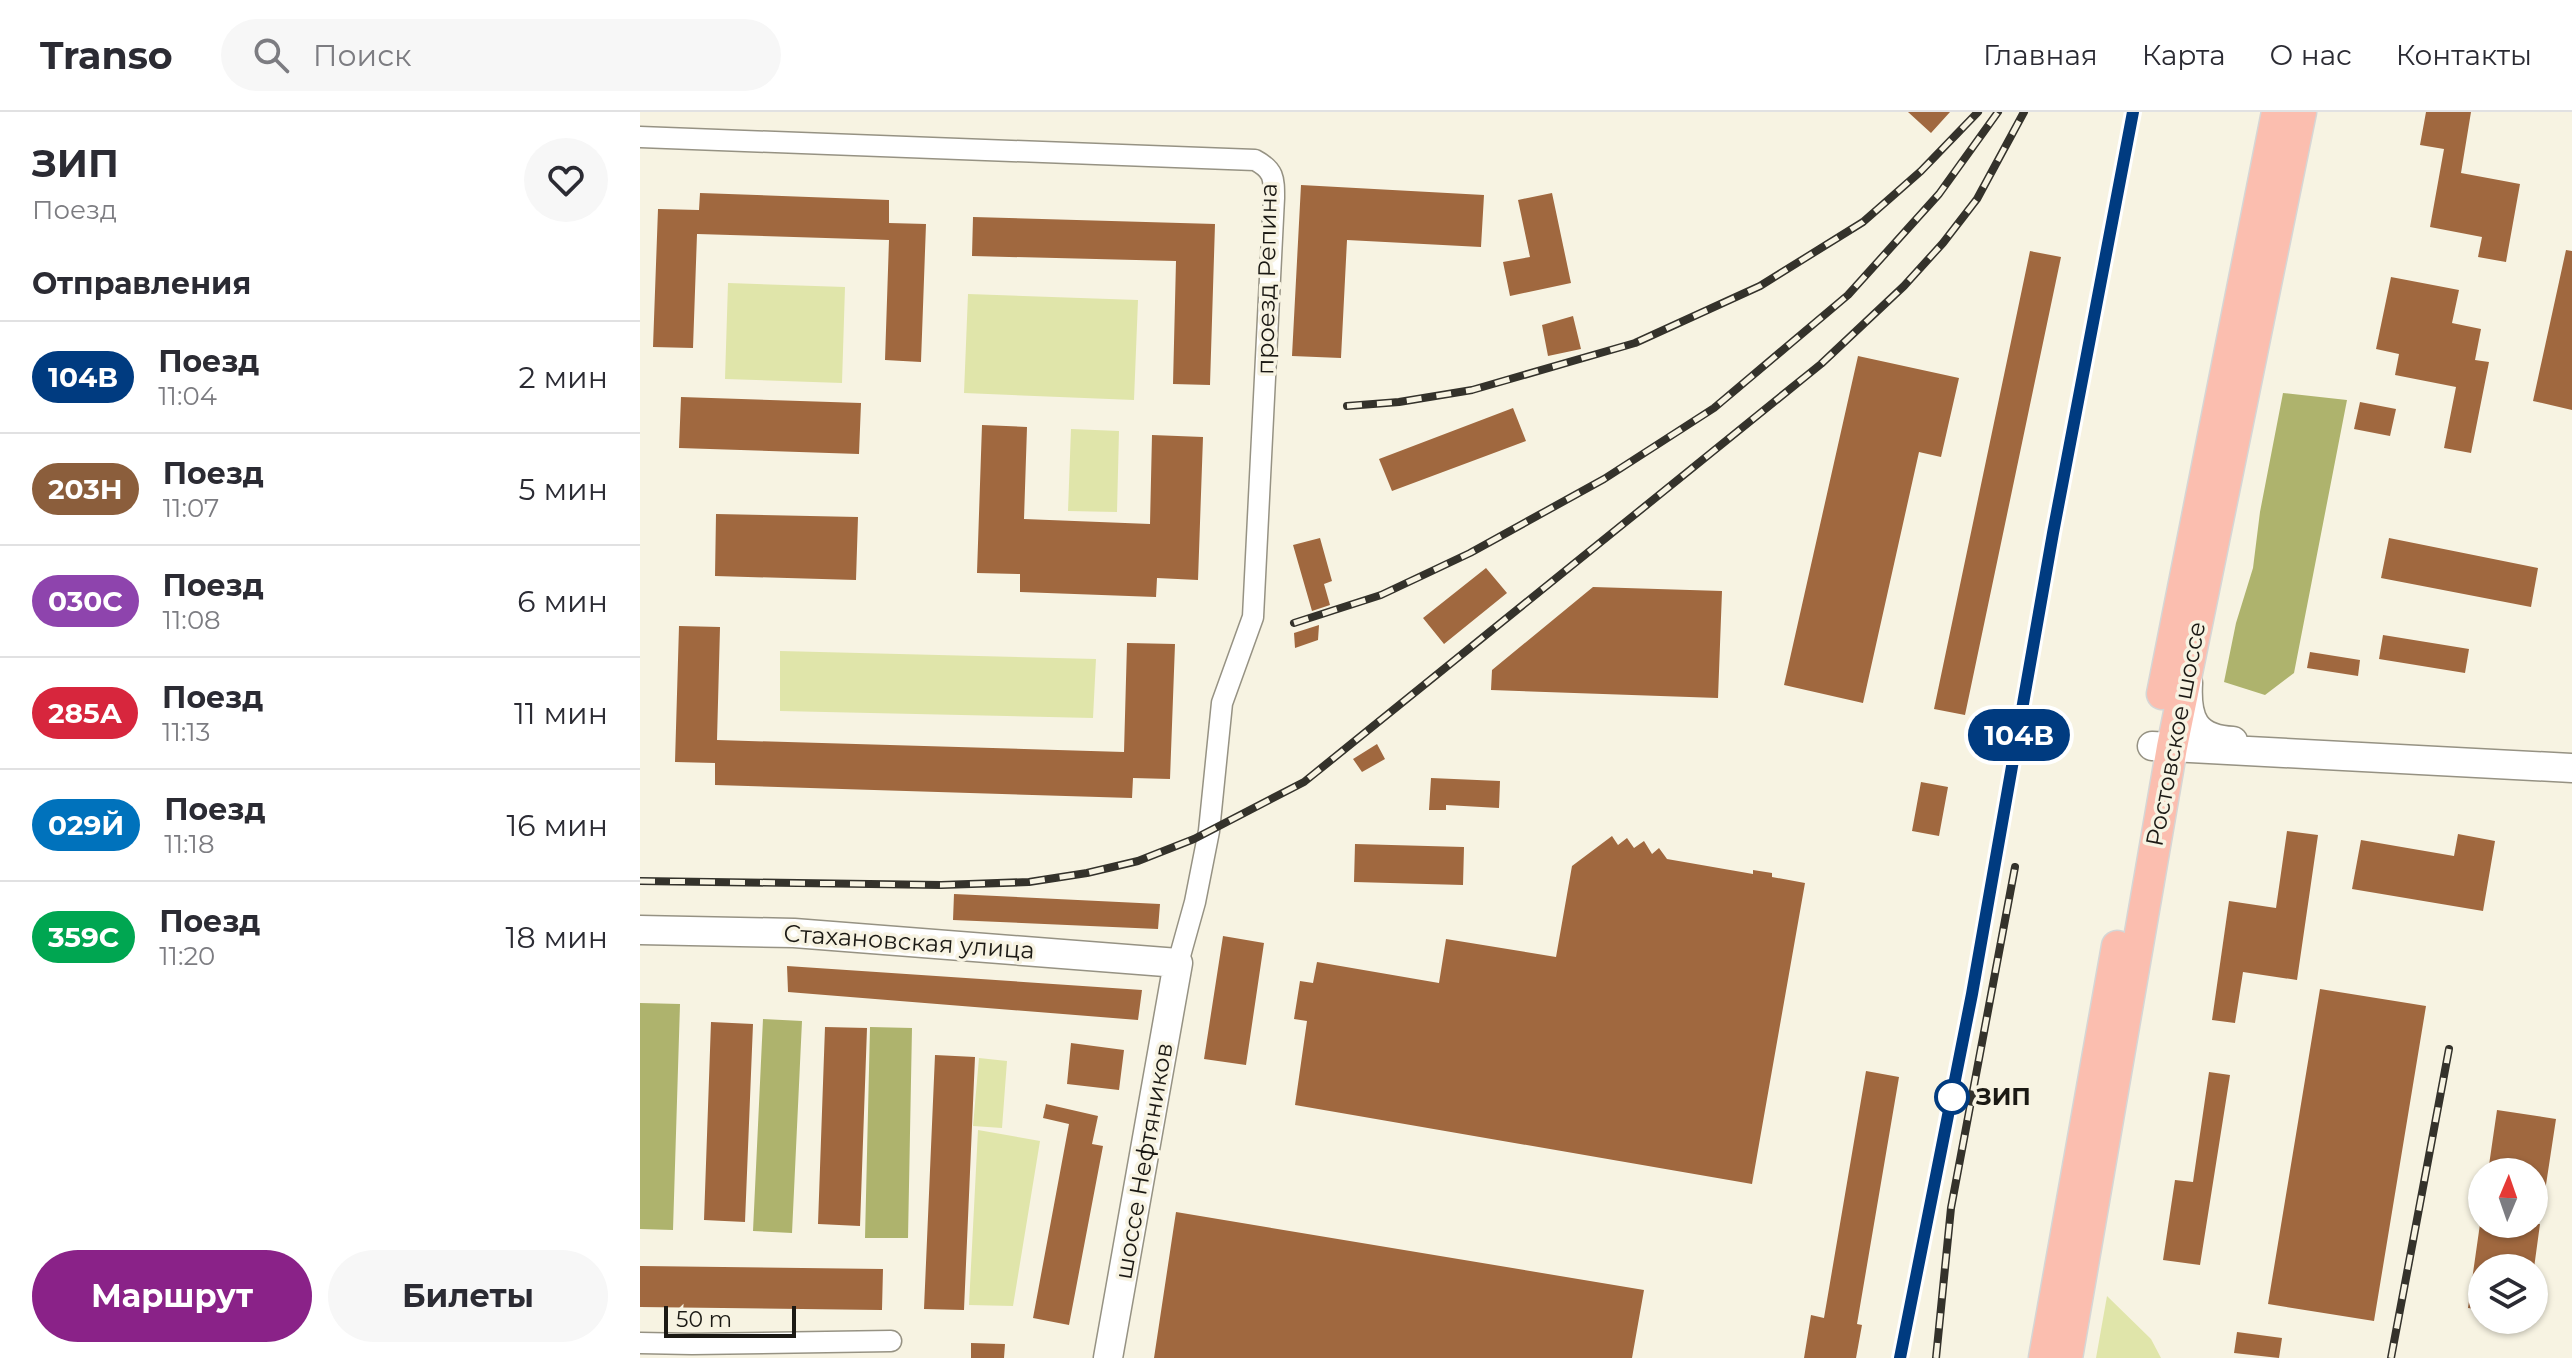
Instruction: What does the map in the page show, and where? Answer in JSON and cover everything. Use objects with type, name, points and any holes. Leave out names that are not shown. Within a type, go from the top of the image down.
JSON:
[{"type":"main road","name":"Ростовское шоссе","points":[[2044,1358],[2162,746],[2277,112]]},
{"type":"main road","name":"Ростовское шоссе","points":[[2067,1358],[2162,746],[2190,656],[2301,112]]},
{"type":"street","name":"проезд Репина","points":[[640,137],[1255,160],[1267,166],[1273,177],[1274,198],[1253,617],[1222,703],[1209,831],[1195,902],[1178,963]]},
{"type":"street","points":[[2190,656],[2189,714],[2196,727],[2208,737],[2345,751],[2350,757]]},
{"type":"street","points":[[2162,746],[2572,768]]},
{"type":"street","name":"Стахановская улица","points":[[640,930],[794,933],[1178,963]]},
{"type":"street","name":"шоссе Нефтяников","points":[[1108,1358],[1178,963]]},
{"type":"street","points":[[640,1343],[891,1341]]},
{"type":"green space","points":[[728,283],[845,287],[842,383],[725,379]]},
{"type":"green space","points":[[968,294],[1138,300],[1134,400],[964,393]]},
{"type":"green space","points":[[2283,393],[2347,400],[2294,673],[2265,695],[2224,682],[2236,623],[2253,568],[2260,512]]},
{"type":"green space","points":[[1071,429],[1119,431],[1117,512],[1068,511]]},
{"type":"green space","points":[[780,651],[1096,659],[1093,718],[780,711]]},
{"type":"green space","points":[[640,1003],[680,1004],[673,1230],[640,1229]]},
{"type":"green space","points":[[763,1019],[802,1021],[792,1233],[753,1231]]},
{"type":"green space","points":[[870,1027],[912,1028],[908,1238],[865,1238]]},
{"type":"green space","points":[[979,1058],[1007,1061],[1002,1128],[973,1126]]},
{"type":"green space","points":[[978,1130],[1040,1141],[1013,1306],[969,1305]]},
{"type":"green space","points":[[2107,1296],[2151,1339],[2161,1358],[2096,1358]]},
{"type":"building","points":[[1908,112],[1950,112],[1931,133]]},
{"type":"building","points":[[2426,112],[2471,112],[2461,173],[2520,184],[2506,262],[2478,257],[2482,237],[2430,227],[2444,149],[2420,145]]},
{"type":"building","points":[[1301,185],[1484,195],[1481,247],[1347,240],[1341,358],[1292,356]]},
{"type":"building","points":[[700,193],[889,200],[889,223],[926,224],[921,362],[885,360],[889,240],[697,234],[693,348],[653,347],[658,209],[699,210]]},
{"type":"building","points":[[1552,193],[1571,283],[1510,296],[1503,262],[1530,257],[1518,200]]},
{"type":"building","points":[[973,217],[1215,224],[1210,385],[1173,384],[1176,261],[972,256]]},
{"type":"building","points":[[2566,250],[2572,251],[2572,410],[2533,401]]},
{"type":"building","points":[[2030,251],[2061,257],[1965,715],[1934,709]]},
{"type":"building","points":[[2391,277],[2459,290],[2452,323],[2481,329],[2475,360],[2489,362],[2471,453],[2444,448],[2456,387],[2395,375],[2399,354],[2376,349]]},
{"type":"building","points":[[1573,316],[1581,349],[1548,356],[1542,325]]},
{"type":"building","points":[[1858,356],[1959,378],[1941,457],[1919,452],[1863,703],[1784,685]]},
{"type":"building","points":[[681,397],[861,403],[859,454],[679,448]]},
{"type":"building","points":[[2360,402],[2396,409],[2390,436],[2354,429]]},
{"type":"building","points":[[1513,408],[1526,441],[1392,491],[1379,459]]},
{"type":"building","points":[[982,425],[1027,427],[1024,519],[1150,524],[1152,435],[1203,437],[1198,580],[1157,578],[1156,597],[1020,592],[1020,574],[977,573]]},
{"type":"building","points":[[716,514],[858,517],[856,580],[715,576]]},
{"type":"building","points":[[1320,538],[1332,581],[1324,584],[1330,605],[1312,611],[1293,545]]},
{"type":"building","points":[[2389,538],[2538,568],[2531,607],[2381,578]]},
{"type":"building","points":[[1486,568],[1507,593],[1444,644],[1423,618]]},
{"type":"building","points":[[1593,587],[1722,591],[1718,698],[1491,690],[1492,670]]},
{"type":"building","points":[[1319,625],[1318,640],[1295,648],[1294,633]]},
{"type":"building","points":[[679,626],[720,627],[717,740],[1124,752],[1127,643],[1175,644],[1170,779],[1133,778],[1132,798],[715,785],[715,763],[675,762]]},
{"type":"building","points":[[2383,635],[2469,649],[2465,673],[2379,659]]},
{"type":"building","points":[[2310,652],[2360,660],[2358,676],[2307,668]]},
{"type":"building","points":[[1377,744],[1385,759],[1362,772],[1353,759]]},
{"type":"building","points":[[1431,778],[1500,781],[1499,808],[1446,805],[1446,810],[1429,810]]},
{"type":"building","points":[[1921,782],[1948,787],[1939,836],[1912,831]]},
{"type":"building","points":[[2287,831],[2318,835],[2297,980],[2243,972],[2235,1023],[2212,1020],[2229,901],[2276,908]]},
{"type":"building","points":[[2458,834],[2495,841],[2483,911],[2352,889],[2361,840],[2454,856]]},
{"type":"building","points":[[1612,836],[1618,845],[1627,838],[1634,848],[1644,841],[1652,854],[1659,848],[1667,859],[1753,874],[1753,870],[1772,873],[1772,877],[1805,883],[1752,1184],[1295,1105],[1307,1021],[1294,1019],[1300,981],[1313,983],[1317,962],[1439,983],[1446,939],[1556,957],[1572,866]]},
{"type":"building","points":[[1355,844],[1464,847],[1463,885],[1354,882]]},
{"type":"building","points":[[954,894],[1160,904],[1158,929],[953,920]]},
{"type":"building","points":[[1223,936],[1264,943],[1246,1065],[1204,1059]]},
{"type":"building","points":[[787,966],[1142,990],[1138,1020],[788,992]]},
{"type":"building","points":[[2320,989],[2426,1006],[2374,1321],[2268,1304]]},
{"type":"building","points":[[711,1022],[753,1024],[745,1222],[704,1220]]},
{"type":"building","points":[[825,1027],[867,1028],[860,1226],[818,1224]]},
{"type":"building","points":[[1071,1043],[1124,1050],[1119,1090],[1067,1084]]},
{"type":"building","points":[[935,1055],[975,1057],[964,1310],[924,1309]]},
{"type":"building","points":[[1866,1071],[1899,1077],[1857,1324],[1862,1325],[1856,1358],[1804,1358],[1811,1315],[1824,1318]]},
{"type":"building","points":[[2209,1072],[2230,1075],[2200,1265],[2163,1260],[2175,1180],[2193,1182]]},
{"type":"building","points":[[1046,1104],[1098,1116],[1092,1144],[1103,1146],[1069,1325],[1033,1318],[1069,1124],[1043,1118]]},
{"type":"building","points":[[2497,1110],[2556,1119],[2548,1172],[2548,1158],[2490,1158]]},
{"type":"building","points":[[1176,1212],[1644,1290],[1632,1358],[1154,1358]]},
{"type":"building","points":[[2478,1238],[2538,1238],[2536,1254],[2476,1254]]},
{"type":"building","points":[[640,1266],[883,1269],[882,1310],[640,1307]]},
{"type":"building","points":[[2237,1332],[2282,1338],[2279,1358],[2234,1353]]},
{"type":"building","points":[[971,1343],[1005,1344],[1004,1358],[971,1358]]},
{"type":"railway","points":[[1347,406],[1399,402],[1472,390],[1635,343],[1760,286],[1863,222],[1921,171],[1978,112]]},
{"type":"railway","points":[[1294,623],[1381,595],[1470,553],[1604,479],[1714,408],[1848,295],[1939,194],[1998,112]]},
{"type":"railway","points":[[640,881],[941,885],[1029,882],[1138,861],[1194,839],[1304,782],[1821,364],[1904,286],[1943,243],[1977,199],[2024,112]]},
{"type":"railway","points":[[1900,1358],[1972,994],[2053,533],[2133,112]]},
{"type":"railway","points":[[1936,1358],[1951,1208],[2015,867]]},
{"type":"railway","points":[[2391,1358],[2449,1049]]},
{"type":"train","name":"104В","points":[[1900,1358],[1972,994],[2053,533],[2133,112]]},
{"type":"place","name":"ЗИП","points":[[1952,1097]]}]
